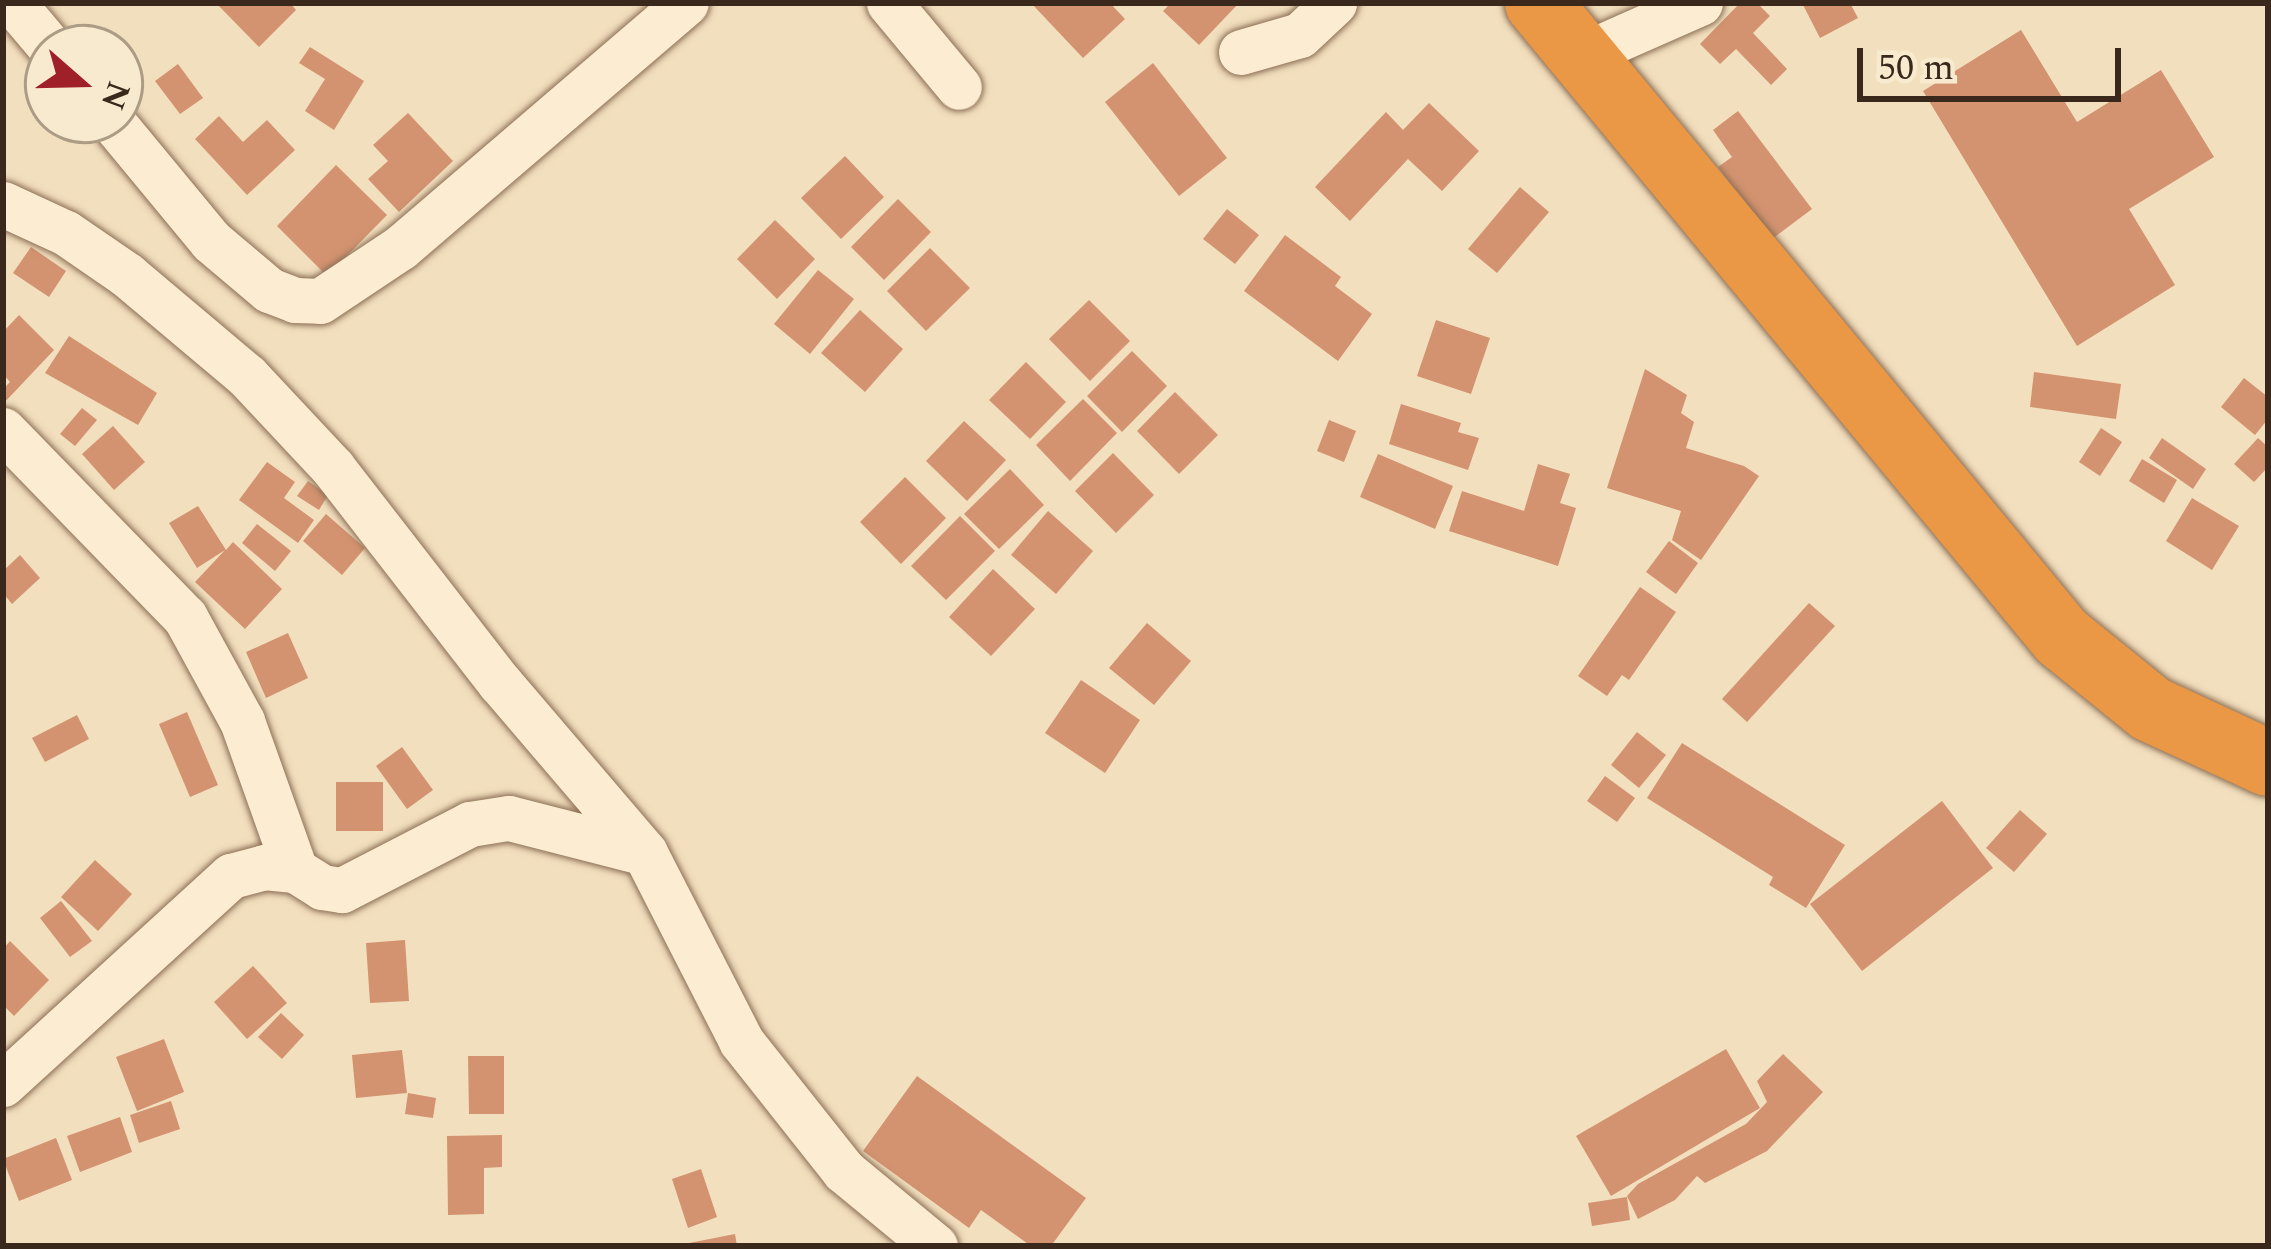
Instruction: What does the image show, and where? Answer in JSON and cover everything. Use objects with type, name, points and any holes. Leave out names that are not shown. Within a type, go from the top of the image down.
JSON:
[{"type":"highway","points":[[1538,3],[2062,637],[2151,709],[2268,763]]},
{"type":"street","points":[[131,144],[211,241],[268,290],[320,302],[401,247],[686,3]]},
{"type":"street","points":[[889,3],[959,87]]},
{"type":"street","points":[[1241,52],[1300,34],[1334,3]]},
{"type":"street","points":[[1582,55],[1700,3]]},
{"type":"street","points":[[3,203],[66,233],[127,275],[247,376],[333,468],[500,683],[645,853],[741,1040],[844,1172],[935,1246]]},
{"type":"street","points":[[3,430],[185,617],[242,721],[295,870]]},
{"type":"street","points":[[4,1082],[231,876],[264,867],[295,870],[322,887],[342,890],[470,824],[509,818],[645,853]]},
{"type":"building","points":[[216,3],[290,3],[296,10],[259,47]]},
{"type":"building","points":[[1031,3],[1110,3],[1125,19],[1083,58]]},
{"type":"building","points":[[1171,3],[1239,3],[1199,45],[1163,11]]},
{"type":"building","points":[[1740,3],[1757,3],[1770,16],[1753,33],[1787,69],[1771,85],[1736,49],[1720,64],[1700,44]]},
{"type":"building","points":[[1802,3],[1850,3],[1858,18],[1820,38]]},
{"type":"building","points":[[2021,30],[2077,122],[2161,70],[2214,157],[2129,209],[2175,285],[2077,346],[1923,91]]},
{"type":"building","points":[[310,47],[364,81],[334,130],[305,111],[325,79],[299,63]]},
{"type":"building","points":[[1153,63],[1227,158],[1179,196],[1105,102]]},
{"type":"building","points":[[178,64],[203,98],[180,114],[155,81]]},
{"type":"building","points":[[1429,103],[1479,151],[1442,191],[1408,159],[1350,221],[1315,187],[1386,112],[1403,130]]},
{"type":"building","points":[[1738,111],[1812,209],[1772,239],[1718,167],[1732,157],[1713,130]]},
{"type":"building","points":[[408,113],[453,161],[399,212],[368,179],[388,161],[373,145]]},
{"type":"building","points":[[219,116],[243,142],[267,120],[295,150],[247,195],[195,139]]},
{"type":"building","points":[[845,156],[884,197],[841,239],[801,198]]},
{"type":"building","points":[[336,165],[387,215],[327,276],[277,226]]},
{"type":"building","points":[[1520,187],[1549,212],[1497,273],[1468,249]]},
{"type":"building","points":[[898,199],[931,232],[884,280],[851,247]]},
{"type":"building","points":[[1227,209],[1259,235],[1235,264],[1203,239]]},
{"type":"building","points":[[775,220],[815,259],[777,299],[737,259]]},
{"type":"building","points":[[1285,235],[1341,277],[1335,286],[1372,314],[1338,361],[1244,291]]},
{"type":"building","points":[[31,247],[66,271],[49,297],[13,273]]},
{"type":"building","points":[[930,248],[970,288],[926,331],[887,291]]},
{"type":"building","points":[[818,270],[854,299],[810,354],[774,324]]},
{"type":"building","points":[[1089,300],[1130,341],[1090,381],[1049,339]]},
{"type":"building","points":[[860,310],[903,349],[865,392],[821,353]]},
{"type":"building","points":[[19,315],[54,350],[3,404],[3,389],[10,382],[3,374],[3,332]]},
{"type":"building","points":[[1436,320],[1490,338],[1471,394],[1417,376]]},
{"type":"building","points":[[69,336],[157,393],[138,425],[45,373]]},
{"type":"building","points":[[1132,351],[1167,386],[1122,432],[1087,396]]},
{"type":"building","points":[[1026,362],[1066,402],[1030,439],[989,400]]},
{"type":"building","points":[[1645,369],[1687,395],[1681,413],[1694,422],[1686,448],[1744,466],[1759,476],[1701,560],[1672,540],[1681,511],[1607,488]]},
{"type":"building","points":[[2034,372],[2121,384],[2116,419],[2030,407]]},
{"type":"building","points":[[2244,378],[2268,397],[2268,419],[2255,435],[2221,407]]},
{"type":"building","points":[[1175,392],[1218,435],[1179,474],[1137,431]]},
{"type":"building","points":[[1083,399],[1117,433],[1070,481],[1036,445]]},
{"type":"building","points":[[1401,404],[1461,423],[1458,432],[1479,438],[1468,470],[1389,444]]},
{"type":"building","points":[[82,408],[97,420],[75,446],[60,434]]},
{"type":"building","points":[[1329,420],[1356,431],[1344,462],[1317,451]]},
{"type":"building","points":[[964,421],[1006,460],[967,501],[926,461]]},
{"type":"building","points":[[113,426],[145,462],[114,490],[82,454]]},
{"type":"building","points":[[2101,428],[2122,442],[2100,476],[2079,462]]},
{"type":"building","points":[[2162,438],[2206,469],[2193,489],[2149,458]]},
{"type":"building","points":[[2258,438],[2268,447],[2268,467],[2254,482],[2234,464]]},
{"type":"building","points":[[1113,453],[1154,495],[1116,533],[1075,491]]},
{"type":"building","points":[[1378,454],[1453,486],[1435,529],[1360,497]]},
{"type":"building","points":[[2142,459],[2177,480],[2164,503],[2129,481]]},
{"type":"building","points":[[267,462],[295,482],[284,498],[314,520],[298,543],[239,500]]},
{"type":"building","points":[[1538,464],[1570,474],[1560,503],[1576,508],[1558,566],[1449,531],[1462,491],[1524,511]]},
{"type":"building","points":[[1010,469],[1044,505],[999,549],[964,514]]},
{"type":"building","points":[[905,477],[946,518],[901,564],[860,522]]},
{"type":"building","points":[[308,481],[328,495],[319,510],[297,496]]},
{"type":"building","points":[[2192,498],[2239,526],[2212,570],[2166,541]]},
{"type":"building","points":[[198,506],[226,550],[233,542],[282,589],[245,629],[195,582],[225,550],[197,568],[169,523]]},
{"type":"building","points":[[1048,511],[1093,551],[1056,594],[1011,555]]},
{"type":"building","points":[[326,514],[365,548],[342,575],[303,541]]},
{"type":"building","points":[[960,516],[995,551],[946,600],[911,566]]},
{"type":"building","points":[[257,524],[291,551],[275,571],[242,543]]},
{"type":"building","points":[[1669,541],[1698,563],[1676,594],[1646,572]]},
{"type":"building","points":[[20,555],[40,578],[12,604],[3,593],[3,571]]},
{"type":"building","points":[[993,569],[1035,609],[991,656],[949,617]]},
{"type":"building","points":[[1640,587],[1676,612],[1629,680],[1622,675],[1607,696],[1578,676]]},
{"type":"building","points":[[1809,603],[1835,626],[1747,722],[1722,699]]},
{"type":"building","points":[[1147,623],[1191,661],[1154,705],[1109,668]]},
{"type":"building","points":[[288,633],[308,678],[266,698],[246,652]]},
{"type":"building","points":[[1081,680],[1140,720],[1105,773],[1045,733]]},
{"type":"building","points":[[187,712],[218,785],[190,797],[159,724]]},
{"type":"building","points":[[77,715],[89,739],[45,762],[32,738]]},
{"type":"building","points":[[1637,732],[1666,755],[1639,788],[1611,765]]},
{"type":"building","points":[[1682,743],[1845,845],[1806,908],[1769,885],[1773,877],[1647,798]]},
{"type":"building","points":[[402,747],[433,790],[407,809],[376,766]]},
{"type":"building","points":[[1605,776],[1635,798],[1617,822],[1587,801]]},
{"type":"building","points":[[336,782],[383,782],[383,831],[336,831]]},
{"type":"building","points":[[1942,801],[1993,868],[1862,971],[1810,904]]},
{"type":"building","points":[[2020,810],[2047,834],[2014,872],[1986,848]]},
{"type":"building","points":[[95,860],[132,894],[98,931],[61,897]]},
{"type":"building","points":[[61,901],[92,941],[70,957],[40,918]]},
{"type":"building","points":[[405,940],[409,1001],[370,1003],[366,943]]},
{"type":"building","points":[[10,941],[49,980],[14,1016],[3,1005],[3,949]]},
{"type":"building","points":[[253,966],[287,1003],[247,1039],[214,1002]]},
{"type":"building","points":[[281,1013],[304,1035],[282,1059],[258,1037]]},
{"type":"building","points":[[164,1039],[184,1092],[137,1111],[116,1057]]},
{"type":"building","points":[[1726,1049],[1760,1108],[1611,1196],[1576,1136]]},
{"type":"building","points":[[402,1050],[407,1093],[356,1098],[352,1055]]},
{"type":"building","points":[[1783,1054],[1823,1092],[1767,1151],[1705,1183],[1697,1176],[1675,1200],[1638,1219],[1627,1196],[1638,1184],[1746,1124],[1767,1102],[1757,1081]]},
{"type":"building","points":[[468,1056],[504,1056],[504,1114],[469,1114]]},
{"type":"building","points":[[917,1076],[1086,1198],[1051,1246],[1031,1246],[981,1210],[969,1228],[863,1151]]},
{"type":"building","points":[[408,1093],[436,1098],[433,1118],[405,1114]]},
{"type":"building","points":[[171,1101],[180,1129],[139,1143],[130,1115]]},
{"type":"building","points":[[120,1117],[132,1152],[80,1172],[67,1136]]},
{"type":"building","points":[[502,1135],[502,1167],[484,1168],[484,1214],[448,1215],[447,1136]]},
{"type":"building","points":[[56,1138],[72,1180],[19,1201],[3,1159]]},
{"type":"building","points":[[701,1169],[717,1217],[688,1228],[672,1179]]},
{"type":"building","points":[[1627,1197],[1630,1220],[1592,1226],[1588,1203]]},
{"type":"building","points":[[735,1234],[737,1246],[684,1244]]}]
